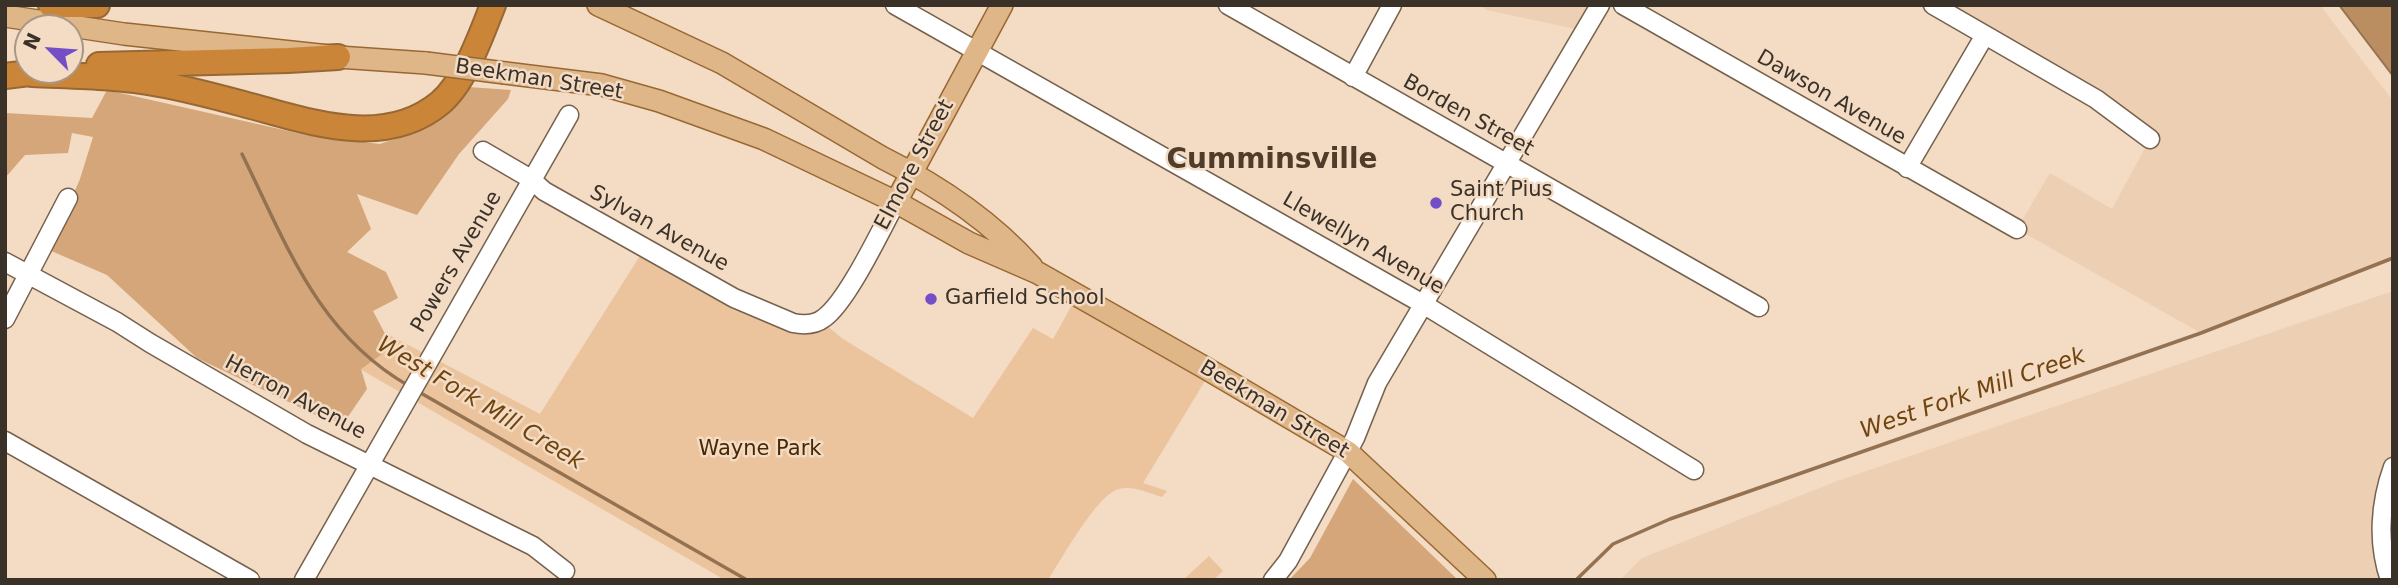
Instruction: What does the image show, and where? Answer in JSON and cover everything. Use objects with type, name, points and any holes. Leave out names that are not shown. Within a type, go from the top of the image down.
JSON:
[{"type":"highway","points":[[51,5],[97,5]]},
{"type":"highway","points":[[84,76],[159,84],[311,122],[363,129],[381,128],[413,119],[442,101],[462,74],[493,5]]},
{"type":"highway","points":[[84,66],[338,57]]},
{"type":"main road","name":"Beekman Street","points":[[598,5],[722,63],[911,172],[1010,242],[1038,273]]},
{"type":"main road","name":"Elmore Street","points":[[896,202],[1002,5]]},
{"type":"main road","name":"Beekman Street","points":[[5,16],[124,34],[338,57],[426,63],[602,85],[659,101],[764,139],[896,202],[969,243],[1038,273],[1348,452],[1485,580]]},
{"type":"street","name":"Llewellyn Avenue","points":[[895,5],[1423,303],[1694,470]]},
{"type":"street","name":"Borden Street","points":[[1228,5],[1759,306]]},
{"type":"street","points":[[1353,77],[1392,5]]},
{"type":"street","points":[[1273,580],[1288,561],[1348,452],[1377,383],[1600,5]]},
{"type":"street","name":"Dawson Avenue","points":[[1623,5],[2017,229]]},
{"type":"street","points":[[1933,5],[2096,99],[2150,139]]},
{"type":"street","points":[[1907,168],[1985,35]]},
{"type":"street","name":"Powers Avenue","points":[[304,580],[569,114]]},
{"type":"street","name":"Sylvan Avenue","points":[[483,151],[531,179],[544,191],[746,304],[793,323],[810,324],[821,321]]},
{"type":"street","points":[[5,319],[68,198]]},
{"type":"street","name":"Elmore Street","points":[[821,321],[840,303],[896,202]]},
{"type":"street","name":"Herron Avenue","points":[[5,262],[117,322],[306,434],[533,546],[565,571]]},
{"type":"street","points":[[5,441],[250,580]]},
{"type":"street","points":[[2390,580],[2383,556],[2381,531],[2386,488],[2393,467]]},
{"type":"shaded area","points":[[1478,5],[1600,5],[1585,31],[1487,10]]},
{"type":"shaded area","points":[[1933,5],[2320,5],[2393,101],[2393,258],[2201,333],[2017,229],[2050,173],[2112,209],[2150,139]]},
{"type":"shaded area","points":[[2339,5],[2393,5],[2393,76]]},
{"type":"shaded area","points":[[468,87],[511,90],[508,99],[459,154],[417,215],[357,194],[371,229],[347,252],[386,272],[398,298],[373,311],[392,347],[361,369],[367,389],[345,421],[328,421],[197,358],[107,275],[49,250],[80,179],[93,137],[72,133],[68,153],[25,155],[5,178],[5,113],[92,118],[107,90],[306,135],[380,144],[424,129]]},
{"type":"shaded area","points":[[2393,291],[2393,580],[1620,580],[1642,558],[1840,480]]},
{"type":"shaded area","points":[[1353,479],[1458,580],[1289,580],[1310,558]]},
{"type":"green space","name":"Wayne Park","points":[[645,248],[757,309],[821,321],[843,339],[973,418],[1033,328],[1053,339],[1077,296],[1211,371],[1143,483],[1167,491],[1162,497],[1130,488],[1110,493],[1091,514],[1048,580],[725,580],[334,354],[355,317],[540,414]]},
{"type":"green space","points":[[1209,556],[1223,571],[1213,580],[1183,580]]},
{"type":"waterway","name":"West Fork Mill Creek","points":[[242,154],[290,253],[328,313],[350,340],[377,365],[409,386]]},
{"type":"waterway","name":"West Fork Mill Creek","points":[[1576,580],[1613,544],[1670,519],[2201,333],[2393,258]]},
{"type":"waterway","name":"West Fork Mill Creek","points":[[419,392],[747,580]]},
{"type":"place","name":"Saint Pius Church","points":[[1436,203]]},
{"type":"place","name":"Garfield School","points":[[931,299]]},
{"type":"district","name":"Cumminsville","points":[[1272,161]]}]
